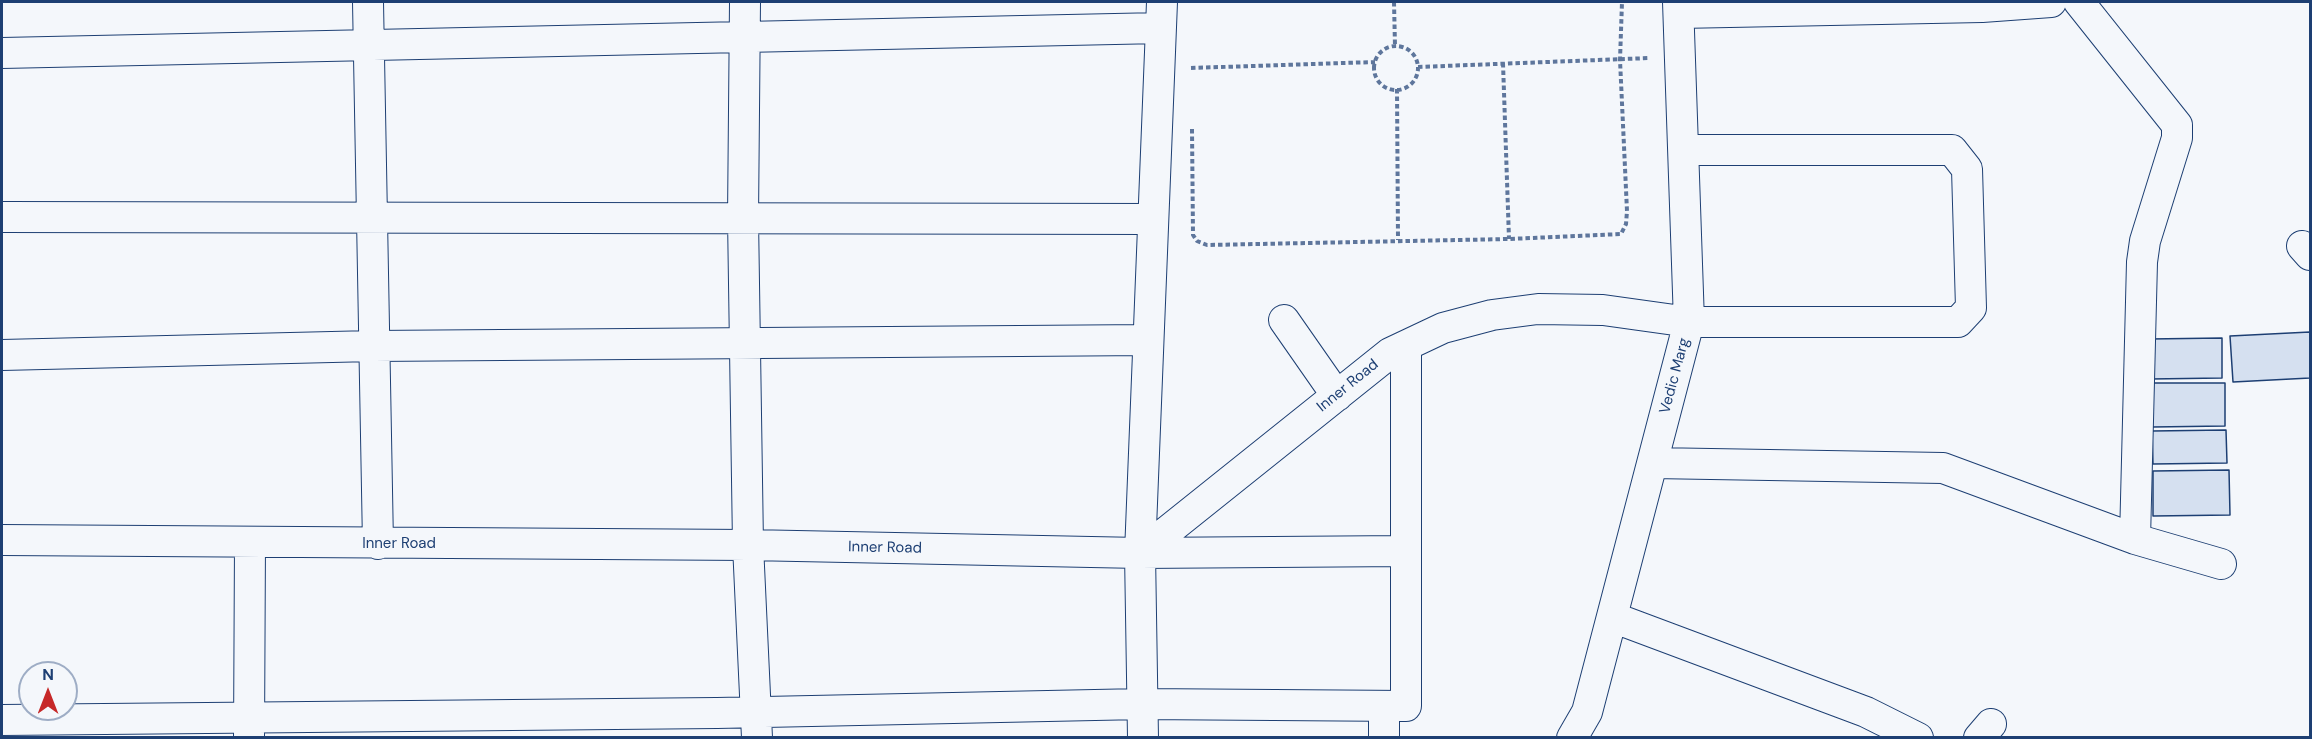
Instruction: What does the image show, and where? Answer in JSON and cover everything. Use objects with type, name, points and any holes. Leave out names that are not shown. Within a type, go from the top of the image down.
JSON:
[{"type":"street","points":[[368,2],[370,217],[378,544]]},
{"type":"street","points":[[745,2],[743,218],[748,545],[757,725]]},
{"type":"street","points":[[1679,8],[1982,7],[2043,2]]},
{"type":"street","points":[[2079,2],[2177,125],[2177,138],[2145,241],[2142,262],[2135,539]]},
{"type":"street","name":"Vedic Marg","points":[[1572,738],[1587,712],[1689,322],[1679,8]]},
{"type":"street","points":[[2,53],[746,37],[1161,15],[1140,553],[1143,738]]},
{"type":"street","name":"Inner Road","points":[[2,540],[748,545],[1140,553],[1390,353],[1443,328],[1492,315],[1538,309],[1603,310],[1689,322],[1958,322],[1971,308],[1966,169],[1952,150],[1684,150]]},
{"type":"street","points":[[2,217],[1153,219]]},
{"type":"street","points":[[1284,320],[1337,396]]},
{"type":"street","points":[[2,355],[373,346],[1148,340]]},
{"type":"street","points":[[2,720],[249,727],[757,725],[1142,704],[1406,706],[1406,346]]},
{"type":"street","points":[[1653,463],[1943,468],[2135,539],[2221,564]]},
{"type":"street","points":[[249,727],[250,543]]},
{"type":"street","points":[[1140,553],[1405,551]]},
{"type":"street","points":[[1612,617],[1866,712],[1918,738]]},
{"type":"street","points":[[1384,706],[1384,738]]},
{"type":"path","points":[[1394,2],[1395,46]]},
{"type":"path","points":[[1191,123],[1193,235],[1197,241],[1207,245],[1509,239],[1621,234],[1626,224],[1627,211],[1620,60],[1622,2]]},
{"type":"path","points":[[1395,46],[1408,49],[1413,54],[1418,67],[1414,81],[1397,89],[1386,88],[1380,83],[1374,69],[1375,62],[1382,51],[1395,46]]},
{"type":"path","points":[[1418,67],[1620,60]]},
{"type":"path","points":[[1191,78],[1191,67],[1375,62]]},
{"type":"path","points":[[1503,63],[1509,239]]},
{"type":"path","points":[[1397,89],[1398,240]]},
{"type":"building","points":[[2310,332],[2310,378],[2233,382],[2230,336]]},
{"type":"building","points":[[2222,338],[2222,378],[2150,379],[2149,339]]},
{"type":"building","points":[[2151,383],[2225,383],[2225,426],[2152,427]]},
{"type":"building","points":[[2226,430],[2227,463],[2153,464],[2152,431]]},
{"type":"building","points":[[2229,470],[2230,515],[2153,516],[2153,471]]}]
